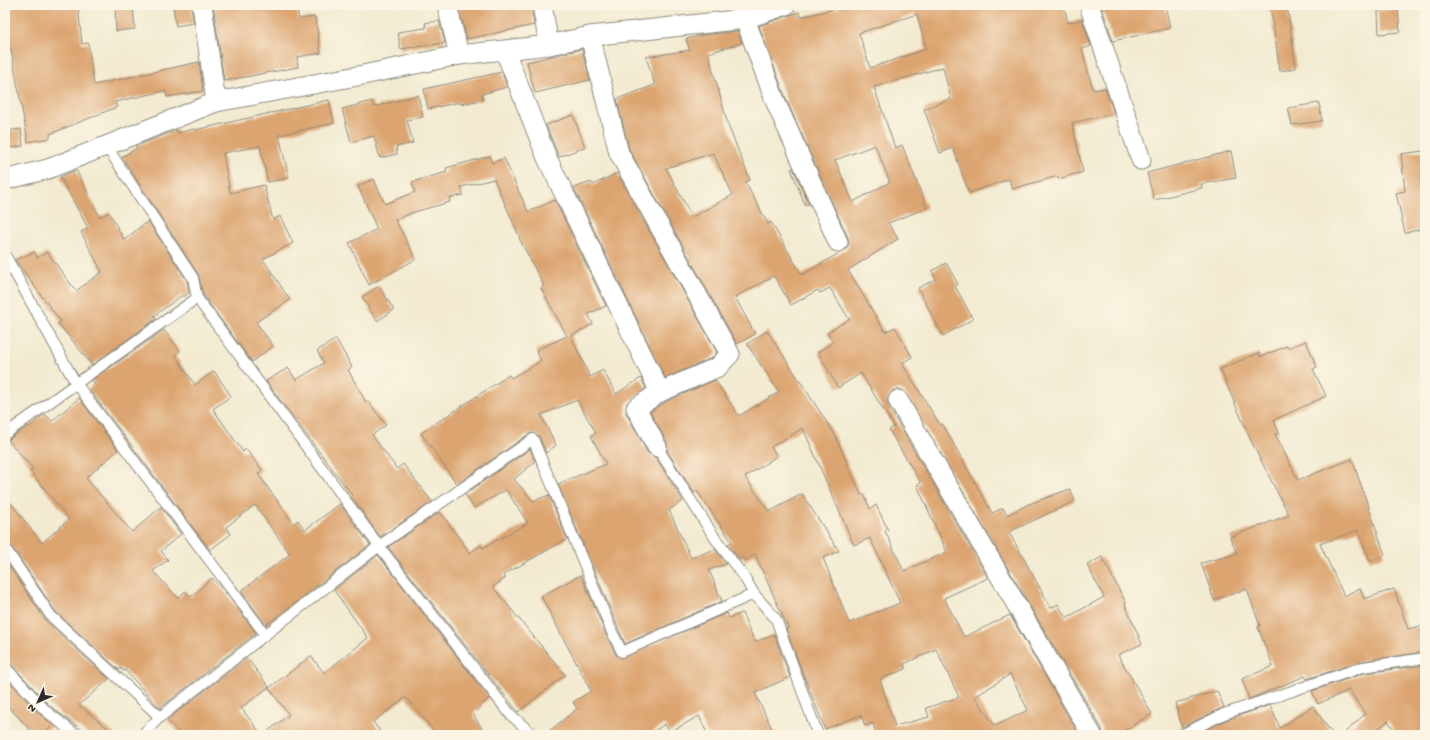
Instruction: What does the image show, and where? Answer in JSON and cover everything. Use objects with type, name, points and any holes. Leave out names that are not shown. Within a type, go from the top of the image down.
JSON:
[{"type":"street","points":[[202,5],[216,102]]},
{"type":"street","points":[[447,5],[459,55]]},
{"type":"street","points":[[542,5],[549,45]]},
{"type":"street","points":[[5,180],[48,169],[107,147],[216,102],[363,75],[459,55],[549,45],[590,36],[746,19],[786,5]]},
{"type":"street","points":[[1089,5],[1141,160]]},
{"type":"street","points":[[746,19],[776,103],[838,242]]},
{"type":"street","points":[[590,36],[619,152],[730,354],[718,367],[660,392],[636,408],[657,447]]},
{"type":"street","points":[[505,51],[547,158],[660,392]]},
{"type":"street","points":[[898,400],[1092,735]]},
{"type":"lane","points":[[107,147],[193,278],[197,298],[379,546],[510,714],[533,735]]},
{"type":"lane","points":[[5,255],[75,382],[265,634]]},
{"type":"lane","points":[[5,434],[75,382],[197,298]]},
{"type":"lane","points":[[142,735],[160,717],[379,546],[533,439],[612,632],[622,652],[754,594]]},
{"type":"lane","points":[[657,447],[715,538],[746,580],[754,594],[776,619],[818,735]]},
{"type":"lane","points":[[5,548],[51,616],[160,717]]},
{"type":"lane","points":[[1181,735],[1224,714],[1363,667],[1425,658]]},
{"type":"lane","points":[[5,667],[46,711],[76,735]]},
{"type":"building","points":[[5,5],[78,5],[82,44],[88,43],[94,85],[199,62],[203,91],[167,97],[165,91],[115,102],[117,107],[50,134],[50,138],[28,142],[11,49],[5,50]]},
{"type":"building","points":[[115,5],[133,5],[135,29],[116,31]]},
{"type":"building","points":[[173,5],[191,5],[194,23],[176,26]]},
{"type":"building","points":[[213,5],[296,5],[299,19],[315,17],[321,53],[297,57],[298,67],[224,81]]},
{"type":"building","points":[[458,5],[531,5],[534,25],[467,39]]},
{"type":"building","points":[[838,5],[1064,5],[1068,23],[1082,19],[1091,46],[1082,49],[1093,90],[1105,88],[1114,113],[1072,123],[1083,172],[1058,179],[1058,176],[1012,189],[1009,179],[969,193],[953,148],[940,153],[924,109],[951,99],[943,67],[874,87],[895,148],[902,145],[927,208],[888,223],[898,239],[848,270],[885,332],[895,327],[912,357],[902,363],[940,425],[943,425],[992,513],[1003,508],[1007,515],[1029,504],[1070,489],[1075,501],[1009,532],[1051,608],[1058,604],[1066,618],[1104,597],[1087,565],[1102,557],[1126,603],[1125,604],[1142,644],[1118,655],[1152,714],[1117,735],[1103,735],[1102,729],[904,391],[898,389],[892,391],[887,400],[888,406],[988,578],[944,598],[964,637],[1010,615],[1079,735],[876,735],[873,723],[865,726],[861,715],[825,729],[786,629],[788,628],[755,554],[745,561],[743,557],[739,559],[728,544],[732,542],[697,491],[694,493],[667,451],[667,442],[650,412],[665,402],[715,380],[739,416],[779,392],[747,344],[767,331],[834,433],[861,495],[864,494],[870,509],[876,505],[888,530],[885,531],[904,571],[947,552],[917,485],[921,483],[889,430],[894,427],[861,373],[838,388],[818,352],[833,342],[827,333],[849,319],[830,288],[820,293],[818,290],[791,305],[774,276],[735,297],[755,334],[737,344],[629,149],[617,99],[655,85],[646,57],[690,50],[686,39],[702,35],[738,31],[742,43],[708,53],[728,125],[750,180],[745,182],[768,224],[771,222],[802,275],[846,249],[849,244],[848,238],[786,99],[759,26],[799,12],[800,17],[839,8]],"holes":[[[917,14],[926,49],[870,68],[859,33]],[[875,145],[890,182],[853,202],[835,160]],[[713,153],[733,195],[692,217],[666,168]],[[803,428],[854,545],[870,538],[900,603],[849,623],[823,558],[839,551],[802,494],[769,512],[745,477],[777,456],[771,447]],[[936,649],[959,697],[926,708],[929,717],[895,726],[880,679],[906,669],[904,664]],[[1010,674],[1028,710],[995,726],[975,697]]]},
{"type":"building","points":[[1101,5],[1165,5],[1170,28],[1113,41]]},
{"type":"building","points":[[1270,5],[1287,5],[1296,68],[1280,71]]},
{"type":"building","points":[[1398,9],[1400,32],[1379,34],[1378,11]]},
{"type":"building","points":[[439,21],[445,43],[400,49],[398,32],[426,28],[425,23]]},
{"type":"building","points":[[582,49],[590,80],[535,93],[527,62]]},
{"type":"building","points":[[502,72],[507,87],[482,94],[483,100],[460,104],[460,102],[428,109],[424,89]]},
{"type":"building","points":[[418,95],[423,117],[407,120],[413,143],[396,147],[397,154],[380,158],[374,136],[351,142],[342,109],[372,101],[374,107]]},
{"type":"building","points":[[329,100],[334,123],[279,135],[289,178],[268,182],[260,146],[223,153],[230,193],[264,185],[273,220],[280,216],[293,243],[263,259],[290,300],[256,322],[273,346],[252,362],[203,295],[198,274],[122,157],[137,148],[136,146],[177,130],[178,133],[195,130]]},
{"type":"building","points":[[1319,103],[1322,121],[1292,125],[1288,108]]},
{"type":"building","points":[[573,115],[585,147],[559,157],[546,125]]},
{"type":"building","points":[[21,129],[23,146],[5,149],[5,131]]},
{"type":"building","points":[[1231,151],[1236,178],[1201,184],[1202,188],[1154,200],[1147,173]]},
{"type":"building","points":[[1423,151],[1425,171],[1425,228],[1405,233],[1396,193],[1405,191],[1401,154]]},
{"type":"building","points":[[490,156],[492,163],[504,158],[528,212],[555,200],[606,306],[588,314],[593,324],[571,336],[590,377],[603,370],[616,394],[641,378],[646,388],[627,403],[626,413],[647,452],[656,458],[683,501],[669,510],[691,558],[715,549],[726,564],[709,570],[722,601],[625,644],[558,484],[606,464],[591,436],[596,433],[577,400],[541,415],[556,445],[546,453],[539,436],[530,433],[457,484],[421,433],[509,375],[511,378],[541,361],[536,350],[567,336],[541,288],[544,286],[519,238],[494,179],[461,187],[463,195],[449,198],[450,202],[414,212],[395,220],[416,259],[369,285],[349,243],[377,229],[358,186],[374,179],[385,204],[415,192],[412,182],[447,172],[446,168]]},
{"type":"building","points":[[793,168],[809,204],[805,205],[791,169]]},
{"type":"building","points":[[76,170],[100,217],[109,212],[124,240],[148,221],[187,281],[189,293],[183,297],[182,295],[154,316],[156,319],[92,365],[58,323],[61,322],[15,260],[35,252],[37,258],[47,252],[76,291],[102,272],[81,232],[88,228],[60,177]]},
{"type":"building","points":[[617,173],[717,352],[712,358],[665,378],[574,188],[591,182],[593,185]]},
{"type":"building","points":[[946,263],[958,284],[955,286],[973,319],[943,336],[918,288],[936,279],[932,271]]},
{"type":"building","points":[[379,286],[394,310],[377,321],[362,297]]},
{"type":"building","points":[[164,330],[180,351],[175,355],[195,385],[214,371],[231,396],[213,409],[243,452],[246,449],[262,470],[258,474],[294,524],[298,520],[305,530],[340,504],[370,545],[266,625],[241,591],[290,554],[255,505],[226,527],[231,534],[210,550],[89,389],[95,384],[92,380]]},
{"type":"building","points":[[336,339],[352,367],[348,370],[366,402],[368,401],[386,425],[372,435],[397,469],[403,464],[432,502],[380,537],[351,496],[352,495],[266,381],[288,368],[296,380],[324,363],[317,351]]},
{"type":"building","points":[[1306,341],[1317,367],[1313,369],[1326,396],[1274,420],[1279,433],[1275,434],[1298,480],[1352,459],[1385,555],[1370,561],[1358,530],[1320,544],[1344,596],[1360,588],[1364,599],[1394,589],[1408,629],[1425,625],[1425,652],[1362,661],[1307,679],[1305,676],[1249,699],[1242,679],[1273,666],[1258,627],[1260,626],[1247,589],[1214,600],[1201,563],[1237,554],[1230,537],[1289,515],[1252,443],[1220,369],[1259,353],[1260,357],[1287,346],[1288,348]]},
{"type":"building","points":[[79,398],[118,450],[86,478],[132,532],[161,507],[181,534],[161,551],[168,560],[153,571],[178,598],[185,591],[191,597],[212,578],[225,592],[256,633],[160,708],[125,670],[123,671],[121,668],[119,670],[56,612],[10,544],[5,542],[5,496],[42,543],[69,519],[30,471],[33,469],[8,440],[28,426],[29,427],[45,414],[52,421]]},
{"type":"building","points":[[530,449],[535,462],[514,479],[533,501],[549,495],[567,539],[503,575],[506,578],[493,587],[565,675],[518,712],[388,547],[440,512],[470,553],[481,545],[483,548],[528,523],[506,490],[474,508],[465,494]]},
{"type":"building","points":[[378,555],[489,698],[473,714],[486,735],[437,735],[406,697],[373,722],[383,735],[263,735],[289,715],[269,688],[311,656],[324,673],[368,638],[334,590]]},
{"type":"building","points":[[5,560],[46,621],[109,679],[79,705],[116,735],[89,735],[50,706],[10,663],[5,661]]},
{"type":"building","points":[[581,575],[606,635],[616,655],[621,658],[727,613],[729,618],[742,613],[755,642],[774,634],[790,677],[755,693],[775,735],[708,735],[699,716],[670,732],[665,724],[648,735],[544,735],[577,709],[573,702],[591,691],[541,596]]},
{"type":"building","points":[[247,658],[269,687],[241,708],[262,735],[181,735],[167,720]]},
{"type":"building","points":[[1425,665],[1425,730],[1417,735],[1398,735],[1388,721],[1370,735],[1342,735],[1365,714],[1349,690],[1318,704],[1312,691],[1365,673]]},
{"type":"building","points":[[5,677],[41,715],[53,725],[43,735],[35,735],[5,703]]},
{"type":"building","points":[[1217,691],[1224,707],[1182,727],[1175,703]]},
{"type":"building","points":[[1270,705],[1280,728],[1313,706],[1333,735],[1196,735],[1226,720]]}]
